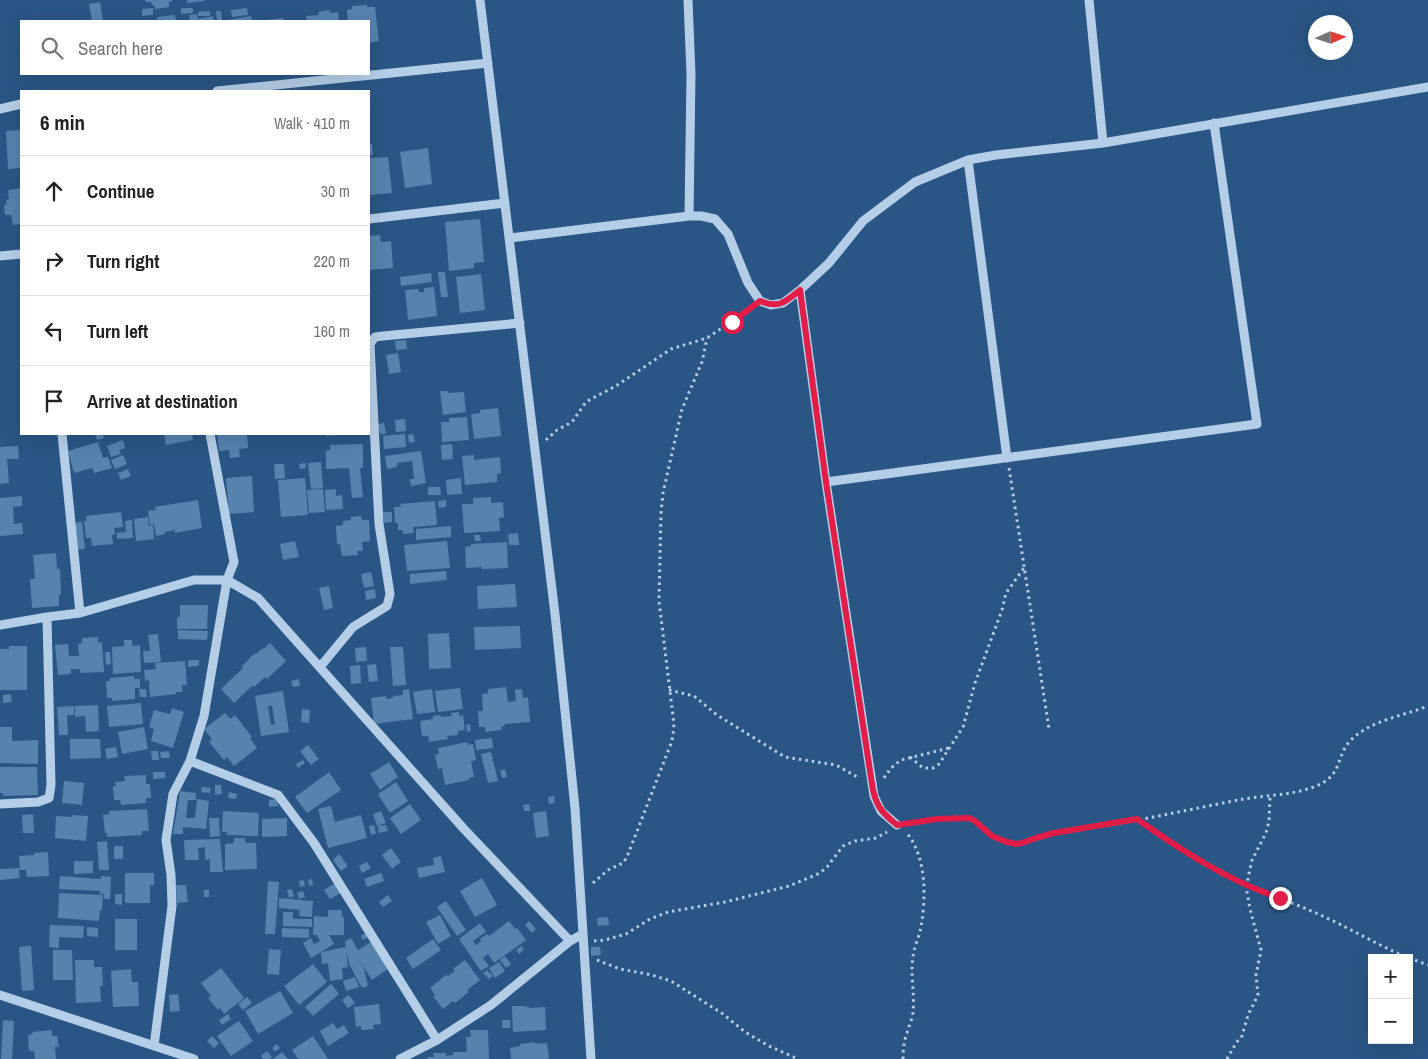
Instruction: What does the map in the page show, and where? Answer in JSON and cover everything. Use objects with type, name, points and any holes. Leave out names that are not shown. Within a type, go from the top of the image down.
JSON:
[{"type":"street","points":[[480,0],[555,614],[581,894],[591,1059]]},
{"type":"street","points":[[688,0],[691,74],[689,216]]},
{"type":"street","points":[[1089,0],[1103,143]]},
{"type":"street","points":[[370,75],[488,62]]},
{"type":"street","points":[[226,90],[367,75]]},
{"type":"street","points":[[510,238],[689,216],[715,219],[728,234],[748,283],[760,301],[770,305],[783,303],[829,263],[863,221],[915,182],[968,160],[1103,143],[1428,87]]},
{"type":"street","points":[[0,109],[20,104]]},
{"type":"street","points":[[826,482],[1257,424],[1214,123]]},
{"type":"street","points":[[968,160],[1007,458]]},
{"type":"street","points":[[370,219],[505,203]]},
{"type":"street","points":[[0,256],[20,254]]},
{"type":"street","points":[[800,290],[826,482],[874,796],[881,810],[897,825]]},
{"type":"street","points":[[320,667],[353,628],[387,606],[390,594],[379,524],[370,344],[375,338],[383,336],[520,322]]},
{"type":"street","points":[[62,435],[80,613]]},
{"type":"street","points":[[154,1046],[172,906],[171,876],[166,840],[174,794],[190,761],[204,716],[227,580],[234,562],[210,435]]},
{"type":"street","points":[[0,625],[80,613],[194,580],[227,580],[258,598],[464,829],[570,941]]},
{"type":"street","points":[[0,804],[38,802],[49,798],[51,785],[47,617]]},
{"type":"street","points":[[190,761],[278,795],[314,843],[437,1040]]},
{"type":"street","points":[[400,1059],[437,1040],[491,1005],[570,941],[583,938]]},
{"type":"street","points":[[0,995],[194,1059]]},
{"type":"path","points":[[535,451],[557,430],[568,425],[576,418],[586,402],[616,386],[671,349],[707,338],[744,314],[760,301]]},
{"type":"path","points":[[581,894],[600,876],[623,862],[630,850],[672,741],[674,728],[659,601],[661,513],[663,493],[682,409],[702,362],[707,338]]},
{"type":"path","points":[[1007,458],[1049,729]]},
{"type":"path","points":[[910,757],[922,768],[933,768],[939,764],[963,727],[975,683],[1002,610],[1006,593],[1024,567]]},
{"type":"path","points":[[669,690],[694,696],[717,715],[785,757],[836,765],[872,784],[882,780],[901,760],[949,748]]},
{"type":"path","points":[[583,938],[605,940],[621,936],[657,915],[726,902],[789,886],[820,873],[843,846],[855,841],[876,838],[897,825],[937,819],[969,818],[992,836],[1016,844],[1054,833],[1240,799],[1297,792],[1316,787],[1326,781],[1337,769],[1344,750],[1350,741],[1360,733],[1373,725],[1428,706]]},
{"type":"path","points":[[1227,1059],[1242,1036],[1248,1014],[1258,995],[1256,975],[1260,950],[1250,909],[1249,867],[1266,833],[1269,821],[1270,796]]},
{"type":"path","points":[[1137,819],[1194,857],[1248,886],[1298,905],[1400,954]]},
{"type":"path","points":[[897,825],[906,832],[917,850],[924,893],[920,929],[911,972],[913,1012],[906,1035],[903,1059]]},
{"type":"path","points":[[584,955],[620,969],[671,981],[723,1014],[745,1032],[769,1046],[798,1059]]},
{"type":"path","points":[[1413,959],[1428,965]]},
{"type":"building","points":[[145,0],[172,0],[172,2],[169,2],[169,7],[155,9],[151,2],[146,2]]},
{"type":"building","points":[[187,0],[205,0],[205,1],[187,3]]},
{"type":"building","points":[[100,2],[103,20],[92,20],[89,4]]},
{"type":"building","points":[[367,5],[367,7],[375,7],[379,41],[370,43],[370,20],[348,20],[347,10],[352,9],[352,6]]},
{"type":"building","points":[[153,8],[153,15],[142,16],[142,9]]},
{"type":"building","points":[[181,8],[193,8],[193,13],[181,14]]},
{"type":"building","points":[[247,8],[248,15],[232,17],[231,10]]},
{"type":"building","points":[[330,10],[330,13],[338,12],[339,20],[307,20],[306,16],[319,15],[318,12]]},
{"type":"building","points":[[210,11],[210,16],[198,16],[198,12]]},
{"type":"building","points":[[216,11],[221,11],[222,20],[217,20]]},
{"type":"building","points":[[197,14],[198,19],[213,16],[214,20],[190,20],[189,15]]},
{"type":"building","points":[[175,15],[176,20],[158,20],[157,17]]},
{"type":"building","points":[[251,16],[252,20],[228,20]]},
{"type":"building","points":[[283,18],[284,20],[266,20]]},
{"type":"building","points":[[20,130],[20,168],[8,169],[6,131]]},
{"type":"building","points":[[370,144],[372,144],[373,155],[370,155]]},
{"type":"building","points":[[428,148],[432,184],[405,188],[400,152]]},
{"type":"building","points":[[388,157],[392,193],[370,195],[370,158]]},
{"type":"building","points":[[20,188],[20,224],[13,225],[11,215],[5,215],[4,205],[7,205],[6,200],[9,199],[8,190]]},
{"type":"building","points":[[480,219],[484,262],[474,263],[474,268],[449,271],[445,222]]},
{"type":"building","points":[[380,235],[381,242],[391,241],[393,268],[370,270],[370,236]]},
{"type":"building","points":[[438,272],[445,272],[448,297],[441,297]]},
{"type":"building","points":[[431,273],[432,282],[401,286],[400,277]]},
{"type":"building","points":[[481,274],[485,310],[460,313],[456,277]]},
{"type":"building","points":[[434,287],[437,316],[408,320],[405,290],[418,289],[419,292],[424,292],[424,288]]},
{"type":"building","points":[[406,340],[407,349],[396,350],[395,341]]},
{"type":"building","points":[[398,353],[401,372],[389,374],[386,355]]},
{"type":"building","points":[[440,391],[448,391],[448,393],[464,392],[466,412],[443,415]]},
{"type":"building","points":[[498,408],[501,436],[474,439],[471,414],[480,413],[480,410]]},
{"type":"building","points":[[467,417],[469,440],[442,442],[441,422],[449,422],[449,418]]},
{"type":"building","points":[[405,419],[406,431],[396,432],[395,420]]},
{"type":"building","points":[[384,423],[386,434],[380,434],[378,424]]},
{"type":"building","points":[[405,434],[406,447],[384,449],[383,436]]},
{"type":"building","points":[[413,434],[415,442],[409,443],[408,435]]},
{"type":"building","points":[[95,435],[103,435],[104,438],[97,440]]},
{"type":"building","points":[[164,435],[192,435],[193,440],[166,445]]},
{"type":"building","points":[[217,435],[247,435],[248,448],[239,449],[240,457],[230,458],[229,450],[219,451]]},
{"type":"building","points":[[123,440],[125,448],[119,450],[121,454],[111,457],[107,446]]},
{"type":"building","points":[[98,442],[103,458],[108,457],[112,468],[94,473],[92,468],[74,473],[68,451]]},
{"type":"building","points":[[363,444],[363,468],[360,468],[363,497],[352,498],[349,468],[326,469],[326,451],[330,450],[330,445]]},
{"type":"building","points":[[452,444],[453,459],[442,460],[441,445]]},
{"type":"building","points":[[18,446],[19,459],[7,459],[9,483],[0,484],[0,447]]},
{"type":"building","points":[[421,451],[426,483],[411,486],[410,479],[414,479],[412,461],[397,463],[397,467],[387,469],[385,456]]},
{"type":"building","points":[[123,455],[127,464],[115,469],[111,460]]},
{"type":"building","points":[[474,455],[474,460],[500,457],[501,473],[497,474],[497,482],[465,485],[462,456]]},
{"type":"building","points":[[321,462],[323,488],[311,489],[308,463]]},
{"type":"building","points":[[305,463],[306,468],[300,469],[299,464]]},
{"type":"building","points":[[274,464],[284,464],[285,478],[275,479]]},
{"type":"building","points":[[128,469],[131,476],[121,480],[118,473]]},
{"type":"building","points":[[252,476],[254,512],[229,514],[226,478]]},
{"type":"building","points":[[305,478],[308,515],[281,517],[278,480]]},
{"type":"building","points":[[461,478],[462,494],[447,495],[446,480]]},
{"type":"building","points":[[428,487],[440,487],[441,495],[428,495]]},
{"type":"building","points":[[323,489],[325,512],[309,513],[307,490]]},
{"type":"building","points":[[336,489],[336,496],[342,495],[343,509],[326,510],[325,490]]},
{"type":"building","points":[[22,496],[22,506],[13,507],[14,524],[22,523],[23,534],[0,536],[0,498]]},
{"type":"building","points":[[491,497],[491,503],[503,502],[504,517],[499,518],[500,531],[464,533],[462,504],[473,504],[473,498]]},
{"type":"building","points":[[198,500],[202,528],[175,533],[175,530],[156,536],[154,524],[150,525],[148,511],[156,510],[155,507]]},
{"type":"building","points":[[446,500],[446,507],[439,508],[438,501]]},
{"type":"building","points":[[435,501],[437,525],[413,527],[414,533],[403,534],[403,530],[398,530],[398,523],[395,523],[394,507],[401,507],[400,504]]},
{"type":"building","points":[[121,512],[123,527],[114,528],[115,535],[112,535],[113,544],[92,546],[91,538],[86,538],[84,521],[87,521],[86,516]]},
{"type":"building","points":[[383,512],[392,512],[392,522],[384,523]]},
{"type":"building","points":[[361,516],[362,520],[369,520],[370,541],[362,542],[363,551],[357,551],[358,555],[342,556],[340,544],[337,544],[336,526],[343,525],[343,521],[351,520],[351,517]]},
{"type":"building","points":[[148,517],[149,526],[153,525],[154,539],[136,541],[134,519]]},
{"type":"building","points":[[132,520],[133,538],[117,539],[117,533],[126,532],[125,521]]},
{"type":"building","points":[[82,522],[85,549],[75,550],[72,523]]},
{"type":"building","points":[[451,526],[451,537],[416,540],[416,529]]},
{"type":"building","points":[[518,533],[519,545],[509,545],[508,534]]},
{"type":"building","points":[[474,535],[480,535],[481,541],[475,541]]},
{"type":"building","points":[[295,541],[299,557],[283,560],[280,544]]},
{"type":"building","points":[[447,541],[450,568],[407,571],[404,545]]},
{"type":"building","points":[[507,542],[508,568],[466,568],[465,547],[471,546],[471,544]]},
{"type":"building","points":[[56,553],[57,569],[60,569],[61,594],[59,595],[59,606],[32,608],[30,579],[35,579],[33,555]]},
{"type":"building","points":[[446,571],[447,580],[410,584],[410,574]]},
{"type":"building","points":[[371,572],[374,586],[364,588],[361,574]]},
{"type":"building","points":[[515,584],[517,607],[478,609],[477,586]]},
{"type":"building","points":[[329,586],[333,608],[324,610],[319,588]]},
{"type":"building","points":[[375,589],[376,598],[366,600],[365,591]]},
{"type":"building","points":[[180,605],[208,605],[207,629],[177,629]]},
{"type":"building","points":[[520,626],[521,648],[475,650],[474,627]]},
{"type":"building","points":[[178,630],[208,631],[207,640],[178,639]]},
{"type":"building","points":[[449,633],[451,668],[429,669],[428,634]]},
{"type":"building","points":[[158,634],[161,662],[144,663],[143,651],[150,651],[148,635]]},
{"type":"building","points":[[98,637],[98,643],[102,642],[104,672],[80,673],[80,669],[71,669],[71,674],[58,675],[55,645],[68,644],[69,656],[79,656],[78,644],[82,643],[82,638]]},
{"type":"building","points":[[124,640],[132,640],[132,646],[140,645],[141,672],[113,674],[112,647],[124,646]]},
{"type":"building","points":[[270,643],[286,661],[267,679],[265,677],[254,687],[252,686],[234,703],[221,689],[243,668],[242,666],[255,653],[264,649]]},
{"type":"building","points":[[9,646],[27,646],[27,690],[0,690],[0,649],[9,649]]},
{"type":"building","points":[[366,647],[367,661],[356,662],[355,648]]},
{"type":"building","points":[[390,647],[403,647],[406,685],[393,686]]},
{"type":"building","points":[[105,652],[110,652],[111,664],[106,665]]},
{"type":"building","points":[[188,660],[199,660],[199,666],[188,667]]},
{"type":"building","points":[[185,661],[187,685],[182,685],[182,692],[150,697],[149,680],[145,681],[144,670],[156,669],[155,663]]},
{"type":"building","points":[[376,664],[378,681],[369,682],[367,665]]},
{"type":"building","points":[[360,665],[361,683],[351,684],[350,666]]},
{"type":"building","points":[[134,676],[134,679],[140,679],[140,688],[135,688],[135,699],[112,701],[112,698],[107,698],[106,681],[110,681],[110,678]]},
{"type":"building","points":[[299,679],[300,686],[293,687],[291,681]]},
{"type":"building","points":[[506,687],[508,702],[516,701],[515,690],[522,689],[523,698],[528,697],[530,722],[504,724],[505,726],[501,727],[502,730],[485,732],[485,727],[479,727],[478,711],[483,711],[482,694],[488,693],[488,689]]},
{"type":"building","points":[[460,688],[463,709],[438,712],[435,691]]},
{"type":"building","points":[[139,689],[146,689],[147,697],[140,697]]},
{"type":"building","points":[[409,689],[413,719],[374,724],[371,698],[386,696],[386,699],[393,698],[393,696],[403,695],[403,690]]},
{"type":"building","points":[[432,689],[435,712],[417,714],[413,692]]},
{"type":"building","points":[[283,691],[289,732],[261,736],[255,696]],"holes":[[[268,706],[272,706],[275,724],[271,725]]]},
{"type":"building","points":[[11,694],[12,702],[3,703],[3,695]]},
{"type":"building","points":[[141,703],[143,724],[109,727],[107,706]]},
{"type":"building","points":[[98,705],[99,731],[86,732],[85,716],[75,717],[75,706]]},
{"type":"building","points":[[74,706],[74,715],[67,715],[68,735],[59,735],[57,707]]},
{"type":"building","points":[[172,708],[184,712],[173,748],[151,741],[154,729],[149,727],[154,710],[170,714]]},
{"type":"building","points":[[302,709],[310,710],[309,723],[301,722]]},
{"type":"building","points":[[459,712],[459,716],[463,715],[465,730],[458,731],[458,735],[447,736],[448,739],[429,742],[428,736],[422,736],[420,721],[433,719],[433,716],[452,716],[451,713]]},
{"type":"building","points":[[225,713],[230,719],[235,715],[252,737],[250,738],[257,748],[234,766],[227,757],[224,760],[209,742],[212,739],[204,729]]},
{"type":"building","points":[[470,724],[471,731],[467,732],[466,725]]},
{"type":"building","points":[[0,727],[12,727],[12,741],[38,740],[38,764],[0,763]]},
{"type":"building","points":[[144,727],[148,749],[122,754],[118,732]]},
{"type":"building","points":[[492,738],[493,748],[476,750],[475,740]]},
{"type":"building","points":[[70,739],[100,739],[101,758],[70,759]]},
{"type":"building","points":[[467,742],[468,745],[473,744],[476,760],[471,761],[474,777],[469,778],[469,780],[445,785],[442,768],[438,769],[435,755],[439,754],[438,748]]},
{"type":"building","points":[[308,745],[319,759],[311,765],[300,751]]},
{"type":"building","points":[[116,747],[118,757],[107,759],[105,749]]},
{"type":"building","points":[[151,751],[158,751],[159,760],[152,760]]},
{"type":"building","points":[[169,751],[170,758],[161,758],[160,752]]},
{"type":"building","points":[[491,752],[498,781],[488,783],[481,754]]},
{"type":"building","points":[[303,760],[305,763],[298,768],[296,764]]},
{"type":"building","points":[[389,762],[398,777],[380,790],[370,774]]},
{"type":"building","points":[[0,767],[37,767],[38,795],[3,796],[3,793],[0,793]]},
{"type":"building","points":[[505,769],[507,777],[502,778],[500,771]]},
{"type":"building","points":[[153,772],[165,772],[165,778],[153,779]]},
{"type":"building","points":[[329,772],[341,790],[307,813],[295,797]]},
{"type":"building","points":[[146,775],[146,784],[150,784],[151,798],[146,798],[146,803],[121,805],[120,800],[114,800],[113,786],[116,786],[115,782],[125,781],[124,776]]},
{"type":"building","points":[[64,781],[84,783],[82,805],[62,803]]},
{"type":"building","points":[[396,782],[408,801],[390,813],[378,794]]},
{"type":"building","points":[[215,785],[221,785],[222,794],[215,795]]},
{"type":"building","points":[[202,787],[211,788],[210,793],[201,792]]},
{"type":"building","points":[[180,791],[196,793],[196,800],[188,800],[186,818],[195,818],[197,799],[209,801],[206,829],[183,827],[183,834],[173,834]]},
{"type":"building","points":[[229,792],[237,794],[236,799],[228,798]]},
{"type":"building","points":[[554,796],[555,803],[549,804],[548,797]]},
{"type":"building","points":[[277,799],[278,806],[269,807],[269,800]]},
{"type":"building","points":[[410,804],[421,820],[401,834],[390,818]]},
{"type":"building","points":[[529,804],[530,811],[524,811],[523,805]]},
{"type":"building","points":[[331,806],[335,822],[361,815],[367,838],[328,848],[318,809]]},
{"type":"building","points":[[147,809],[149,831],[142,831],[142,835],[107,837],[103,815],[109,814],[109,811]]},
{"type":"building","points":[[223,811],[259,813],[258,836],[227,835],[227,832],[222,832]]},
{"type":"building","points":[[381,811],[386,823],[377,826],[373,814]]},
{"type":"building","points":[[546,811],[549,836],[536,838],[533,813]]},
{"type":"building","points":[[33,814],[34,833],[23,833],[22,815]]},
{"type":"building","points":[[72,815],[88,816],[86,841],[55,838],[56,816],[72,817]]},
{"type":"building","points":[[209,818],[219,818],[220,836],[210,837]]},
{"type":"building","points":[[287,818],[287,836],[262,837],[262,819]]},
{"type":"building","points":[[374,825],[376,834],[371,835],[369,826]]},
{"type":"building","points":[[386,825],[388,831],[379,833],[378,826]]},
{"type":"building","points":[[234,838],[245,838],[245,843],[256,843],[257,869],[225,870],[225,844],[234,843]]},
{"type":"building","points":[[220,839],[223,872],[210,872],[210,859],[205,860],[205,847],[198,848],[199,860],[185,860],[184,840]]},
{"type":"building","points":[[107,841],[109,870],[99,870],[97,842]]},
{"type":"building","points":[[114,846],[123,846],[123,859],[114,859]]},
{"type":"building","points":[[391,848],[401,862],[392,869],[382,855]]},
{"type":"building","points":[[48,852],[49,876],[27,877],[26,870],[19,870],[20,878],[0,880],[0,869],[20,868],[19,856]]},
{"type":"building","points":[[339,854],[348,866],[341,871],[333,860]]},
{"type":"building","points":[[441,856],[445,872],[419,878],[417,868],[434,865],[433,858]]},
{"type":"building","points":[[74,861],[93,861],[93,873],[74,874]]},
{"type":"building","points":[[367,862],[371,868],[362,873],[359,866]]},
{"type":"building","points":[[125,873],[154,873],[154,885],[150,885],[150,903],[125,903]]},
{"type":"building","points":[[381,873],[384,881],[367,887],[364,879]]},
{"type":"building","points":[[60,876],[101,879],[101,876],[111,877],[110,899],[104,899],[104,894],[100,894],[100,891],[59,889]]},
{"type":"building","points":[[482,878],[497,905],[475,917],[460,891]]},
{"type":"building","points":[[312,879],[313,885],[309,886],[308,880]]},
{"type":"building","points":[[304,880],[305,886],[300,887],[299,881]]},
{"type":"building","points":[[268,881],[279,882],[275,934],[265,934]]},
{"type":"building","points":[[335,883],[341,893],[330,899],[324,890]]},
{"type":"building","points":[[176,885],[186,885],[188,902],[177,903]]},
{"type":"building","points":[[292,889],[294,896],[289,898],[287,890]]},
{"type":"building","points":[[204,890],[209,890],[209,897],[204,897]]},
{"type":"building","points":[[303,891],[305,897],[299,899],[297,893]]},
{"type":"building","points":[[59,893],[103,895],[99,921],[58,918]]},
{"type":"building","points":[[115,894],[122,894],[122,905],[115,904]]},
{"type":"building","points":[[388,895],[392,901],[383,907],[379,902]]},
{"type":"building","points":[[279,898],[313,901],[312,917],[299,916],[300,910],[279,908]]},
{"type":"building","points":[[446,901],[466,930],[457,936],[437,907]]},
{"type":"building","points":[[328,910],[342,910],[344,935],[329,935],[334,944],[311,958],[303,943],[311,938],[314,944],[320,941],[317,935],[313,935],[314,916],[328,917]]},
{"type":"building","points":[[283,912],[293,912],[293,919],[312,919],[312,927],[283,926]]},
{"type":"building","points":[[440,915],[451,936],[438,944],[426,922]]},
{"type":"building","points":[[608,917],[609,925],[598,926],[597,918]]},
{"type":"building","points":[[115,919],[137,919],[137,950],[115,950]]},
{"type":"building","points":[[509,921],[526,940],[494,963],[488,954],[483,958],[489,966],[481,971],[459,939],[480,923],[486,932],[473,941],[476,945],[481,941],[480,939],[487,934],[489,936]]},
{"type":"building","points":[[529,921],[536,929],[532,933],[525,925]]},
{"type":"building","points":[[50,925],[84,926],[83,938],[59,937],[59,948],[49,947]]},
{"type":"building","points":[[87,927],[98,928],[98,937],[87,936]]},
{"type":"building","points":[[282,928],[309,929],[309,938],[282,937]]},
{"type":"building","points":[[368,931],[371,936],[363,940],[361,936]]},
{"type":"building","points":[[351,938],[358,950],[371,942],[388,969],[372,980],[352,950],[364,969],[368,986],[362,988],[350,966],[346,950],[348,967],[342,968],[343,979],[330,981],[328,963],[322,964],[321,952],[346,947],[345,941]]},
{"type":"building","points":[[433,939],[441,950],[413,969],[406,958]]},
{"type":"building","points":[[31,946],[34,990],[22,991],[19,947]]},
{"type":"building","points":[[521,946],[524,950],[519,954],[516,950]]},
{"type":"building","points":[[591,947],[600,947],[601,955],[591,956]]},
{"type":"building","points":[[269,949],[281,950],[279,975],[267,974]]},
{"type":"building","points":[[53,950],[72,950],[73,980],[53,980]]},
{"type":"building","points":[[505,956],[511,964],[506,968],[500,960]]},
{"type":"building","points":[[75,960],[94,960],[94,967],[102,967],[103,986],[100,986],[101,1002],[76,1003]]},
{"type":"building","points":[[465,960],[480,980],[455,1003],[453,1001],[443,1009],[433,996],[435,995],[430,988],[446,975],[448,976],[455,971],[453,969]]},
{"type":"building","points":[[499,962],[505,971],[495,978],[489,968]]},
{"type":"building","points":[[313,964],[327,982],[299,1005],[284,986]]},
{"type":"building","points":[[221,968],[244,998],[224,1014],[208,998],[211,996],[201,983]]},
{"type":"building","points":[[131,969],[132,982],[138,982],[139,1006],[113,1007],[111,971]]},
{"type":"building","points":[[487,970],[493,976],[489,979],[483,973]]},
{"type":"building","points":[[355,977],[359,987],[346,991],[343,981]]},
{"type":"building","points":[[331,984],[339,994],[313,1016],[305,1007]]},
{"type":"building","points":[[280,991],[293,1013],[258,1034],[245,1011]]},
{"type":"building","points":[[178,994],[180,1011],[170,1012],[169,995]]},
{"type":"building","points":[[349,995],[355,1003],[348,1008],[342,1000]]},
{"type":"building","points":[[247,997],[252,1003],[243,1010],[238,1004]]},
{"type":"building","points":[[379,1004],[381,1024],[373,1025],[374,1029],[361,1030],[361,1026],[356,1027],[354,1007]]},
{"type":"building","points":[[512,1006],[545,1007],[546,1030],[513,1032]]},
{"type":"building","points":[[228,1014],[231,1019],[222,1025],[219,1020]]},
{"type":"building","points":[[3,1020],[14,1021],[12,1059],[1,1059]]},
{"type":"building","points":[[502,1020],[510,1020],[510,1028],[502,1028]]},
{"type":"building","points":[[239,1021],[253,1041],[231,1056],[217,1036]]},
{"type":"building","points":[[333,1023],[337,1029],[344,1025],[349,1033],[328,1046],[320,1031]]},
{"type":"building","points":[[52,1030],[52,1036],[57,1036],[59,1047],[55,1047],[56,1059],[35,1059],[34,1051],[29,1051],[28,1035],[33,1034],[32,1032]]},
{"type":"building","points":[[470,1030],[488,1030],[489,1059],[428,1059],[427,1057],[434,1057],[433,1053],[446,1053],[446,1056],[453,1055],[453,1052],[467,1052],[466,1037],[471,1037]]},
{"type":"building","points":[[212,1036],[219,1043],[214,1048],[207,1041]]},
{"type":"building","points":[[313,1036],[328,1059],[298,1059],[292,1050]]},
{"type":"building","points":[[535,1042],[535,1044],[547,1043],[549,1059],[511,1059],[510,1048],[520,1046],[520,1044]]},
{"type":"building","points":[[277,1044],[280,1048],[275,1052],[272,1048]]},
{"type":"building","points":[[267,1051],[272,1057],[263,1059],[261,1056]]},
{"type":"building","points":[[282,1052],[288,1059],[273,1059]]},
{"type":"route","points":[[732,322],[760,301],[770,305],[783,303],[800,290],[826,482],[872,784],[877,804],[887,817],[897,825],[914,824],[937,819],[969,818],[992,836],[1016,844],[1054,833],[1137,819],[1168,841],[1221,872],[1248,886],[1280,898]]}]
